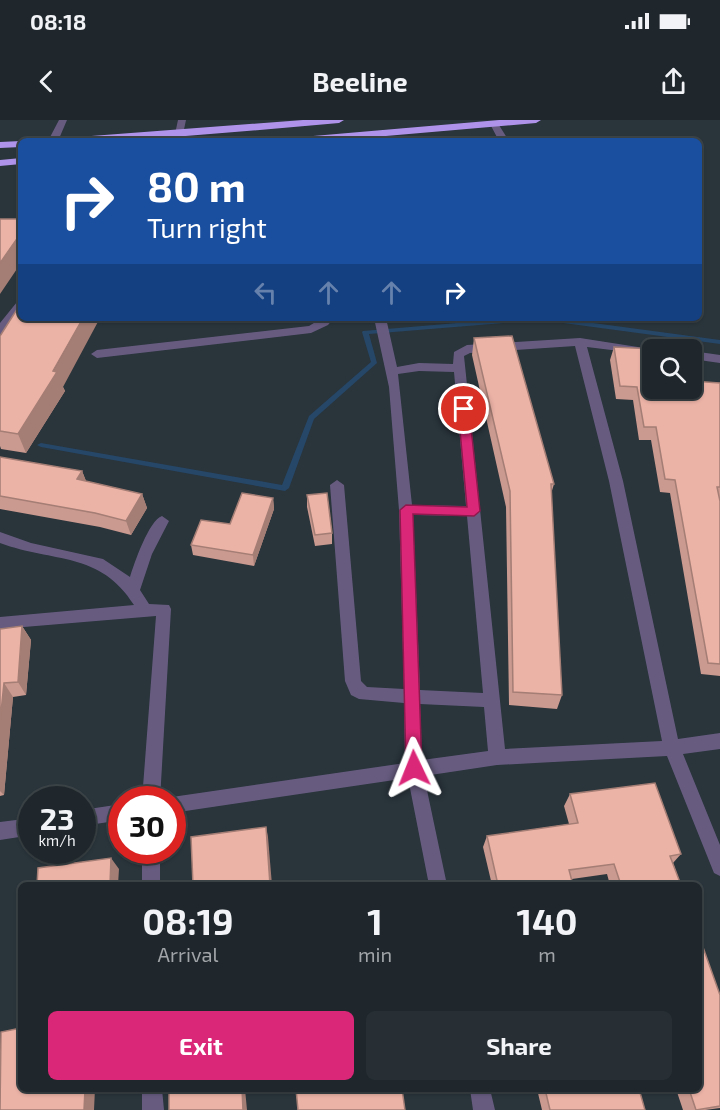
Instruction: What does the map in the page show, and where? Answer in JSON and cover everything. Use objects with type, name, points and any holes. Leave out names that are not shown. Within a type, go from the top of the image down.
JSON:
[{"type":"highway","points":[[114,138],[339,120]]},
{"type":"highway","points":[[339,138],[536,120]]},
{"type":"highway","points":[[0,145],[18,144]]},
{"type":"highway","points":[[0,163],[18,161]]},
{"type":"street","points":[[54,138],[63,120]]},
{"type":"street","points":[[179,134],[182,120]]},
{"type":"street","points":[[494,124],[502,138]]},
{"type":"street","points":[[0,330],[18,308]]},
{"type":"street","points":[[97,354],[311,329],[326,321]]},
{"type":"street","points":[[381,321],[392,366],[406,510],[414,768],[437,882]]},
{"type":"street","points":[[580,342],[616,481],[672,748],[720,867]]},
{"type":"street","points":[[497,757],[458,356],[466,349],[580,342],[642,350]]},
{"type":"street","points":[[702,356],[720,359]]},
{"type":"street","points":[[392,366],[459,368]]},
{"type":"street","points":[[337,485],[354,686],[365,694],[491,700]]},
{"type":"street","points":[[406,510],[474,511]]},
{"type":"street","points":[[132,591],[145,555],[162,521]]},
{"type":"street","points":[[0,537],[30,548],[81,558],[116,573],[145,611]]},
{"type":"street","points":[[0,623],[164,609],[152,786]]},
{"type":"street","points":[[186,803],[497,757],[672,748],[720,741]]},
{"type":"street","points":[[0,831],[18,828]]},
{"type":"street","points":[[151,864],[151,882]]},
{"type":"street","points":[[152,1092],[153,1110]]},
{"type":"street","points":[[481,1092],[484,1110]]},
{"type":"building","points":[[0,219],[18,219],[18,237],[0,263]]},
{"type":"building","points":[[18,308],[18,321],[81,321],[53,371],[57,372],[18,434],[0,431],[0,336]]},
{"type":"building","points":[[512,336],[554,484],[551,484],[562,695],[513,692],[510,491],[474,338]]},
{"type":"building","points":[[614,347],[642,348],[642,399],[702,399],[702,382],[720,383],[720,487],[717,487],[720,501],[720,664],[708,663],[675,480],[665,479],[656,427],[644,427],[637,387],[620,386]]},
{"type":"building","points":[[0,457],[82,471],[77,479],[142,494],[126,521],[95,513],[0,496]]},
{"type":"building","points":[[242,493],[273,498],[253,555],[191,545],[201,520],[230,524]]},
{"type":"building","points":[[327,493],[332,533],[315,535],[307,495]]},
{"type":"building","points":[[22,626],[18,682],[4,683],[0,722],[0,629]]},
{"type":"building","points":[[655,783],[681,854],[670,856],[680,882],[620,882],[614,864],[569,870],[572,882],[497,882],[487,836],[578,823],[570,794]]},
{"type":"building","points":[[266,827],[270,882],[193,882],[191,837]]},
{"type":"building","points":[[108,858],[108,864],[111,864],[110,882],[37,882],[38,868],[67,864],[96,864],[96,860]]},
{"type":"building","points":[[702,944],[720,995],[720,1106],[696,1110],[690,1092],[702,1092]]},
{"type":"building","points":[[18,1029],[18,1092],[85,1092],[84,1110],[0,1110],[1,1032]]},
{"type":"building","points":[[169,1092],[242,1092],[243,1110],[169,1110]]},
{"type":"building","points":[[296,1092],[402,1092],[405,1110],[298,1110]]},
{"type":"building","points":[[546,1092],[640,1092],[645,1110],[550,1110]]},
{"type":"waterway","points":[[41,445],[285,488],[311,418],[374,363],[365,332],[502,321]]},
{"type":"waterway","points":[[564,321],[720,342]]},
{"type":"route","points":[[414,768],[406,510],[474,511],[464,409]]}]
